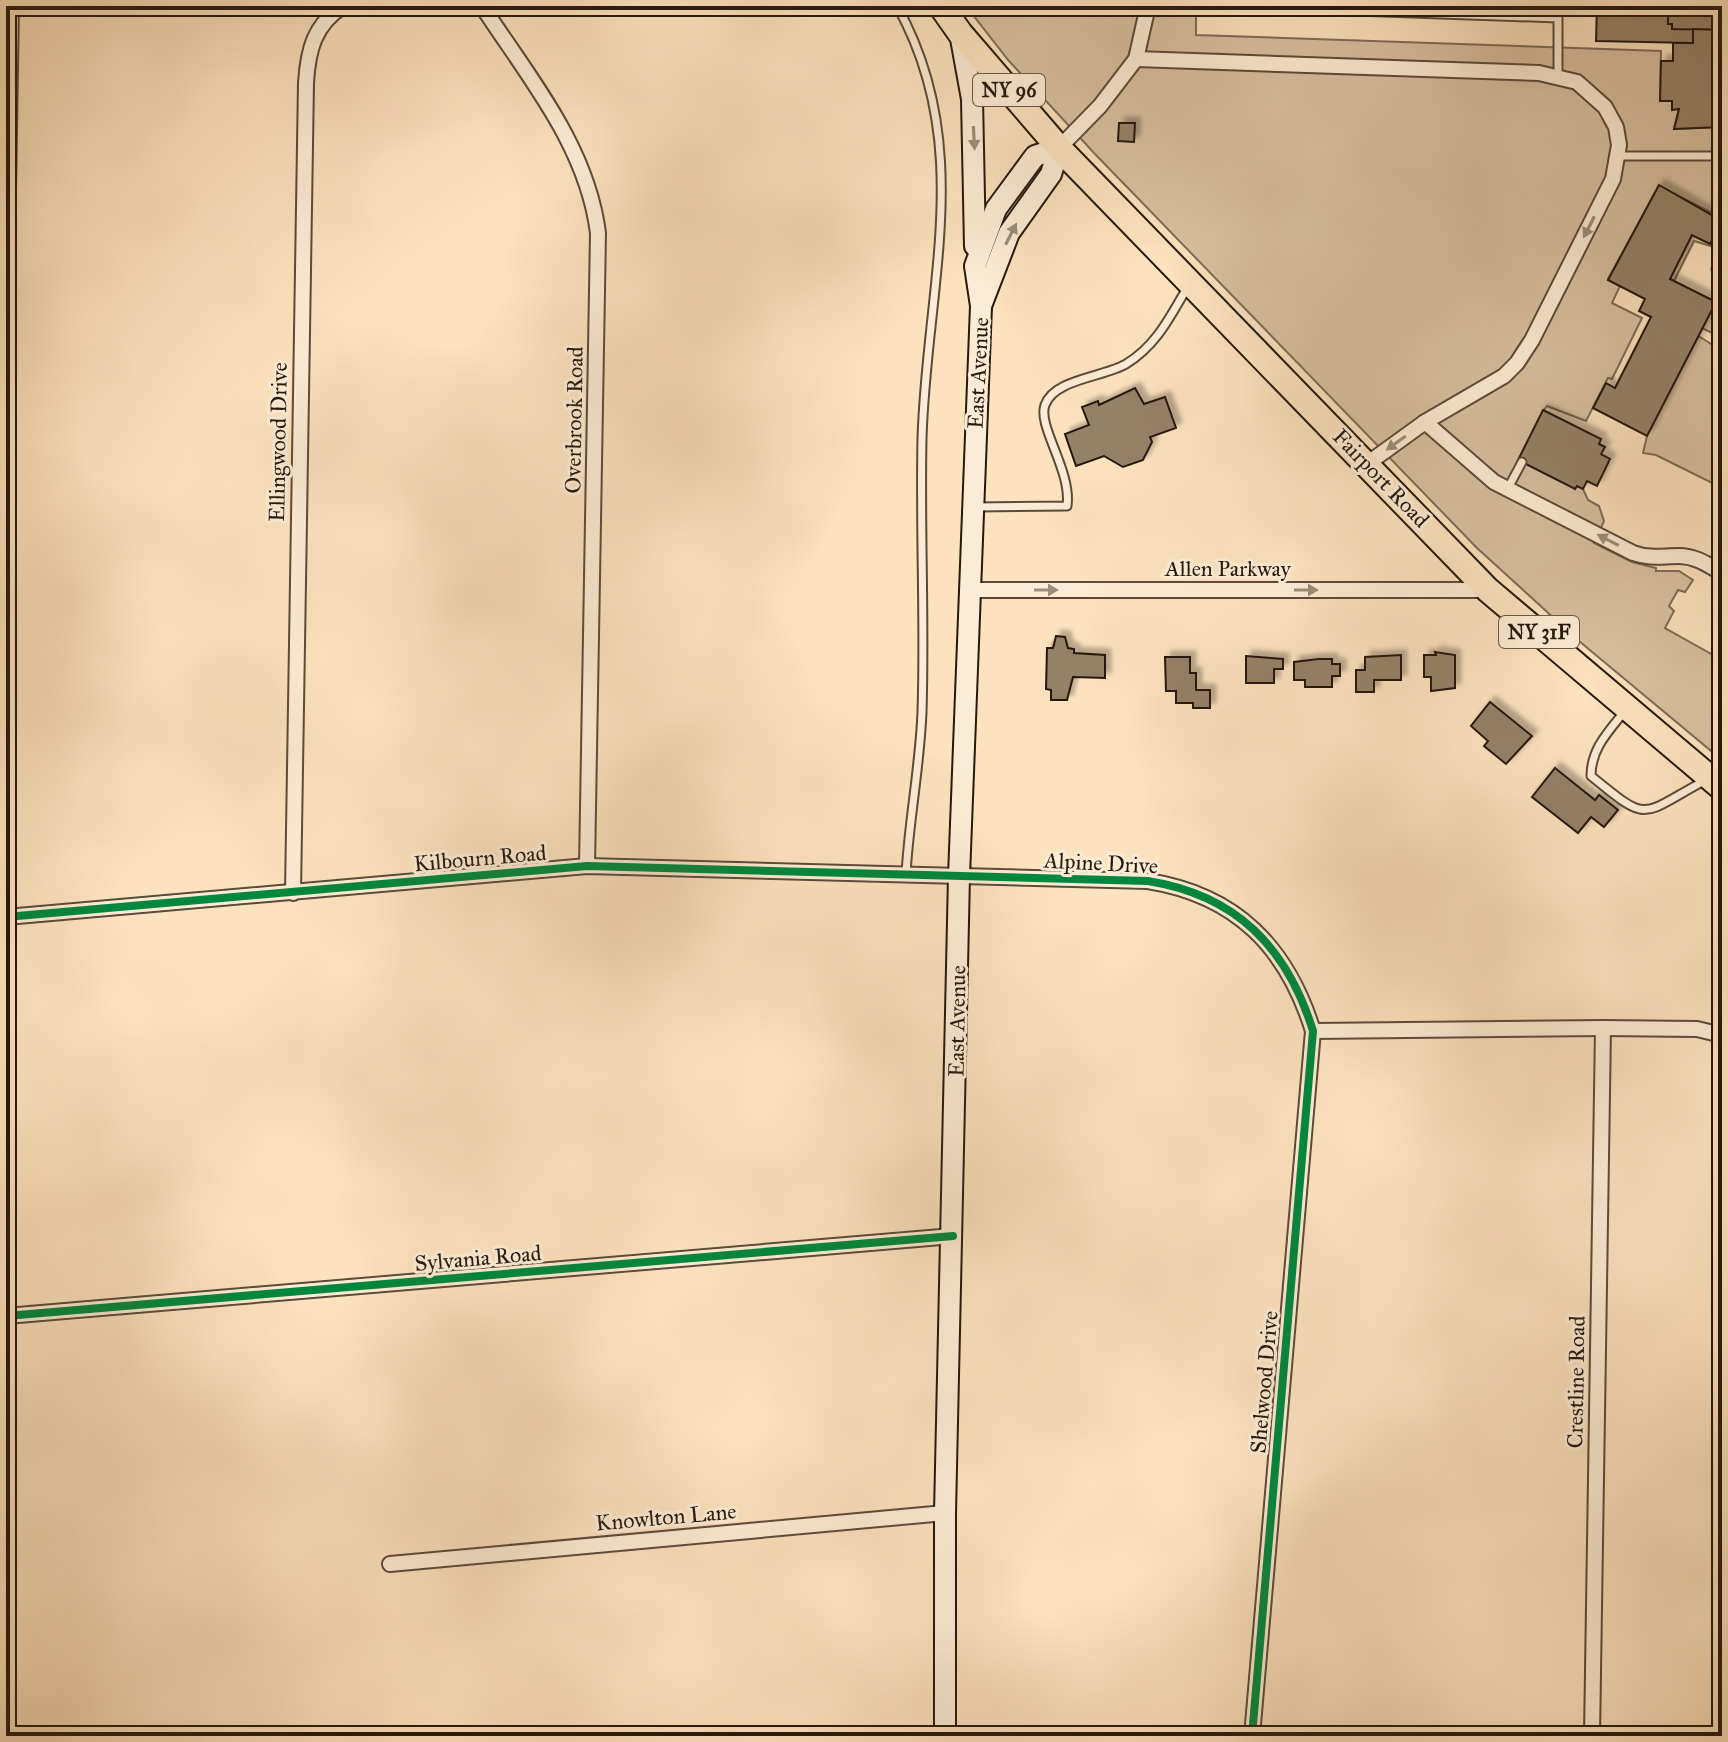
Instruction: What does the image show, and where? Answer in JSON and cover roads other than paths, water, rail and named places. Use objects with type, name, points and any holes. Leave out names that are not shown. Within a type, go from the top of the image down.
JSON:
[{"type":"main road","name":"NY 96","points":[[941,6],[960,33],[1059,148]]},
{"type":"main road","name":"NY 96","points":[[960,33],[972,99],[977,198],[975,266]]},
{"type":"main road","name":"East Avenue","points":[[945,1736],[945,1513],[959,876],[981,306],[975,266],[996,209],[1035,156],[1059,148]]},
{"type":"main road","name":"East Avenue","points":[[981,306],[1009,233],[1051,174],[1059,148]]},
{"type":"main road","name":"Fairport Road","points":[[1059,148],[1488,590],[1716,783]]},
{"type":"street","points":[[6,314],[11,6]]},
{"type":"street","name":"Ellingwood Drive","points":[[293,893],[307,62],[320,26],[343,6]]},
{"type":"street","name":"Overbrook Road","points":[[482,6],[575,150],[590,190],[598,233],[587,866]]},
{"type":"street","points":[[1059,148],[1100,106],[1136,59],[1148,6]]},
{"type":"street","points":[[1136,59],[1558,77],[1577,82],[1605,107],[1616,127],[1619,156],[1613,179],[1532,340],[1517,363],[1483,390],[1425,422],[1367,464]]},
{"type":"street","points":[[1425,422],[1477,470],[1507,490],[1633,553],[1647,558],[1682,556],[1699,559],[1722,573]]},
{"type":"street","name":"Allen Parkway","points":[[968,590],[1488,590]]},
{"type":"street","name":"Kilbourn Road","points":[[6,917],[587,866],[959,876]]},
{"type":"street","name":"Alpine Drive","points":[[959,876],[1148,881],[1202,894],[1238,916],[1266,942],[1304,1004],[1313,1031]]},
{"type":"street","points":[[1313,1031],[1603,1028],[1697,1029],[1722,1035]]},
{"type":"street","name":"Crestline Road","points":[[1592,1736],[1603,1028]]},
{"type":"street","name":"Shelwood Drive","points":[[1252,1736],[1313,1031]]},
{"type":"street","name":"Sylvania Road","points":[[6,1316],[953,1236]]},
{"type":"street","name":"Knowlton Lane","points":[[390,1564],[945,1513]]},
{"type":"lane","points":[[897,6],[924,60],[944,173],[943,224],[927,347],[922,439],[922,716],[906,874]]},
{"type":"lane","points":[[1215,6],[1558,18]]},
{"type":"lane","points":[[1558,6],[1558,77]]},
{"type":"lane","points":[[1619,156],[1722,156]]},
{"type":"lane","points":[[1716,269],[1722,256]]},
{"type":"lane","points":[[971,507],[1067,506],[1068,481],[1044,419],[1045,405],[1052,394],[1065,386],[1105,375],[1128,363],[1156,340],[1190,282]]},
{"type":"lane","points":[[1507,490],[1522,462]]},
{"type":"lane","points":[[1628,707],[1598,745],[1591,761],[1591,776],[1634,811],[1647,812],[1716,783]]}]
